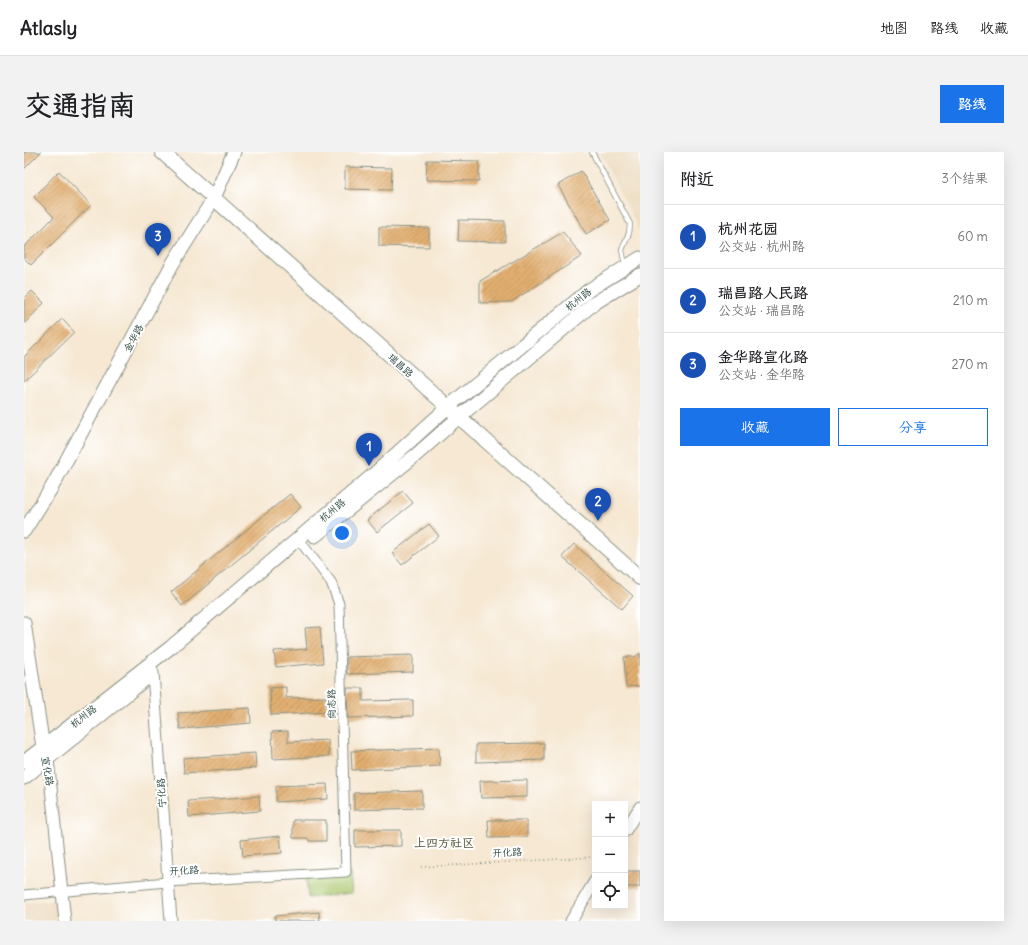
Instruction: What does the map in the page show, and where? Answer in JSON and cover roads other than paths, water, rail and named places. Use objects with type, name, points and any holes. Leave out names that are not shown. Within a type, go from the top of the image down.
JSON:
[{"type":"main road","name":"瑞昌路","points":[[162,152],[640,578]]},
{"type":"main road","name":"金华路","points":[[25,524],[52,487],[173,263],[214,198],[234,152]]},
{"type":"main road","name":"杭州路","points":[[24,778],[45,753],[416,455],[454,412],[589,290],[640,258]]},
{"type":"main road","name":"杭州路","points":[[151,669],[374,474],[593,304],[640,275]]},
{"type":"main road","name":"宣化路","points":[[24,623],[25,648],[45,753]]},
{"type":"main road","name":"杭州路","points":[[24,762],[45,753]]},
{"type":"street","name":"尚志路","points":[[303,546],[330,582],[339,604],[346,872]]},
{"type":"street","name":"宁化路","points":[[151,669],[171,921]]},
{"type":"street","name":"宣化路","points":[[45,753],[65,921]]},
{"type":"street","points":[[628,826],[640,807]]},
{"type":"street","name":"开化路","points":[[24,894],[167,882],[346,872]]},
{"type":"street","points":[[571,921],[592,886]]},
{"type":"lane","points":[[592,152],[630,224],[629,233],[622,250],[626,267]]},
{"type":"place","name":"金华路宣化路","points":[[158,256]]},
{"type":"place","name":"杭州花园","points":[[369,466]]},
{"type":"place","name":"瑞昌路人民路","points":[[598,521]]},
{"type":"district","name":"上四方社区","points":[[444,843]]}]
